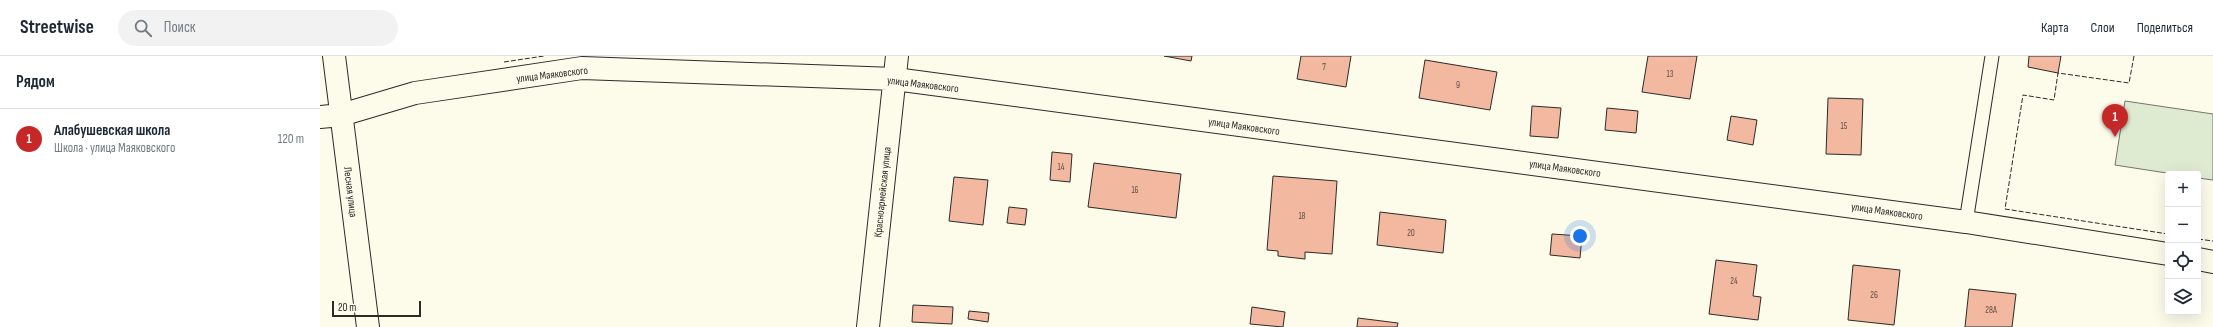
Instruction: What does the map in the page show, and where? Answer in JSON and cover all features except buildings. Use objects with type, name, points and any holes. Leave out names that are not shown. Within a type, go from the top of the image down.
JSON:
[{"type":"street","name":"Лесная улица","points":[[334,56],[330,116],[368,327]]},
{"type":"street","name":"Красноармейская улица","points":[[868,327],[897,56]]},
{"type":"street","name":"улица Маяковского","points":[[330,116],[415,93],[582,68],[894,79],[1966,222],[2165,254]]},
{"type":"street","points":[[2201,260],[2213,262]]},
{"type":"lane","points":[[1966,222],[1992,56]]},
{"type":"green space","points":[[2125,101],[2213,114],[2213,180],[2201,178],[2201,171],[2165,171],[2165,173],[2115,165]]},
{"type":"fence","points":[[504,62],[544,56]]},
{"type":"fence","points":[[2134,56],[2129,83],[2058,73],[2054,100],[2023,95],[2005,209],[2165,234]]},
{"type":"fence","points":[[2201,239],[2213,241]]},
{"type":"place","name":"Алабушевская школа","points":[[2115,137]]}]
